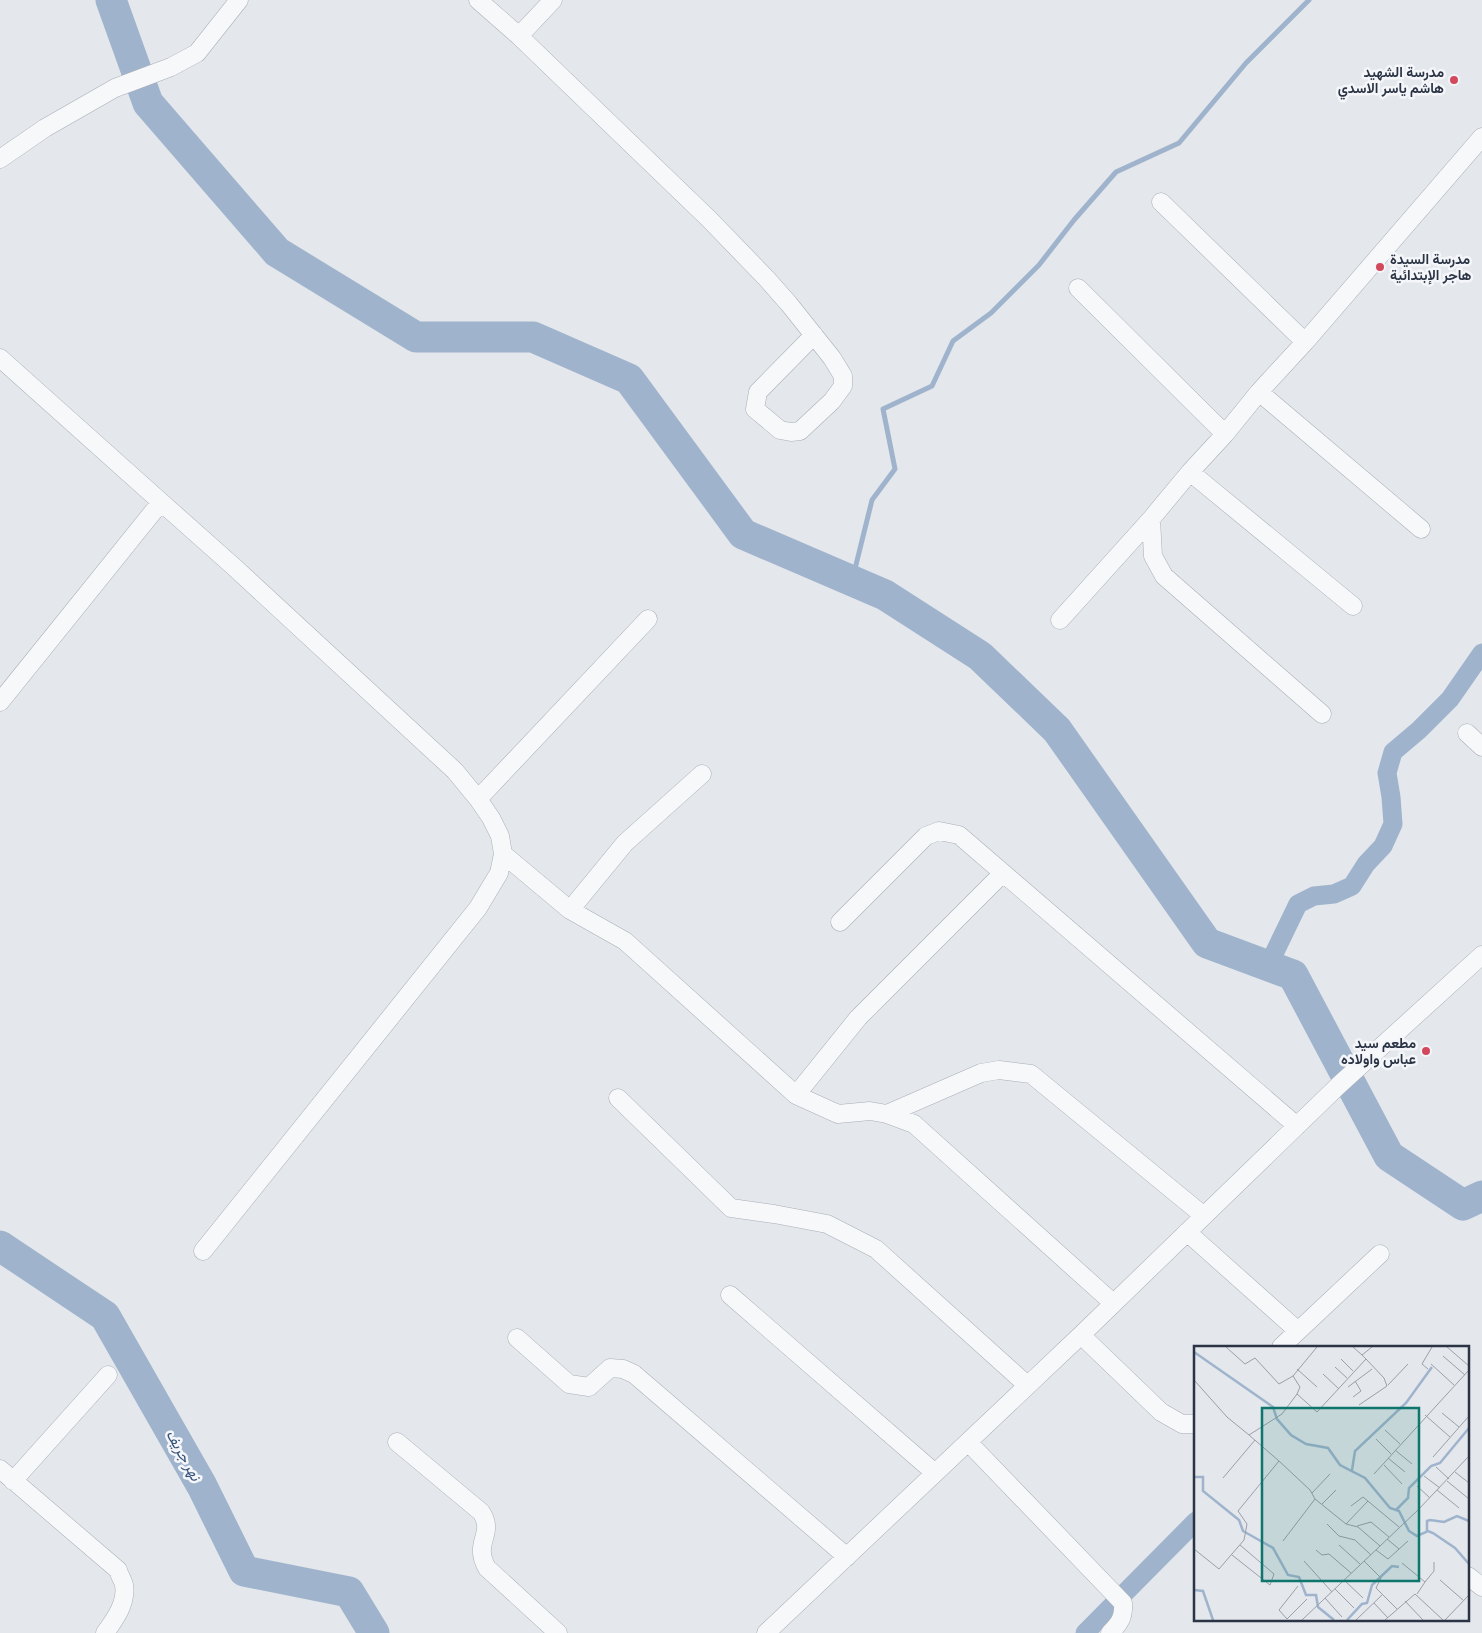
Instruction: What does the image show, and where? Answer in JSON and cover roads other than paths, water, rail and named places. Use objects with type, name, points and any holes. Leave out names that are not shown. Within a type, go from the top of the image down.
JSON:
[{"type":"street","points":[[0,159],[45,128],[114,88],[158,73],[196,53],[239,0]]},
{"type":"street","points":[[478,0],[519,36],[709,219],[767,279],[789,304],[814,335],[832,358],[842,376],[843,386],[832,401],[800,430],[792,432],[780,430],[755,409],[758,392],[814,335]]},
{"type":"street","points":[[519,36],[553,0]]},
{"type":"street","points":[[1060,620],[1151,519],[1259,392],[1305,342],[1482,137]]},
{"type":"street","points":[[1161,202],[1305,342]]},
{"type":"street","points":[[1078,288],[1225,434]]},
{"type":"street","points":[[0,358],[233,566],[455,771],[478,799],[500,836],[503,854],[499,873],[478,908],[202,1252]]},
{"type":"street","points":[[1259,392],[1420,529]]},
{"type":"street","points":[[1190,472],[1353,606]]},
{"type":"street","points":[[0,702],[161,502]]},
{"type":"street","points":[[1151,519],[1153,556],[1164,576],[1322,714]]},
{"type":"street","points":[[478,799],[648,619]]},
{"type":"street","points":[[1467,733],[1482,747]]},
{"type":"street","points":[[570,910],[625,843],[702,774]]},
{"type":"street","points":[[840,922],[926,836],[939,830],[959,834],[1297,1126]]},
{"type":"street","points":[[503,854],[570,910],[625,941],[796,1095],[838,1114],[870,1111],[887,1114],[914,1124],[1113,1303]]},
{"type":"street","points":[[796,1095],[858,1018],[1003,872]]},
{"type":"street","points":[[775,1630],[846,1557],[1081,1335],[1339,1085],[1482,955]]},
{"type":"street","points":[[887,1114],[981,1072],[999,1070],[1032,1074],[1204,1216]]},
{"type":"street","points":[[618,1098],[731,1208],[827,1224],[876,1250],[1028,1385]]},
{"type":"street","points":[[1187,1232],[1298,1331]]},
{"type":"street","points":[[1282,1346],[1380,1254]]},
{"type":"street","points":[[730,1295],[935,1473]]},
{"type":"street","points":[[1081,1335],[1161,1412],[1182,1424],[1194,1424]]},
{"type":"street","points":[[517,1338],[569,1384],[589,1387],[610,1368],[623,1369],[634,1374],[846,1557]]},
{"type":"street","points":[[13,1480],[108,1375]]},
{"type":"street","points":[[397,1442],[481,1512],[487,1524],[481,1553],[487,1568],[558,1633]]},
{"type":"street","points":[[968,1442],[1123,1603],[1124,1612],[1121,1622],[1110,1633]]},
{"type":"street","points":[[0,1469],[118,1570],[124,1585],[122,1603],[117,1617],[105,1633]]},
{"type":"street","points":[[1470,1578],[1482,1587]]},
{"type":"waterway","points":[[111,0],[148,103],[277,252],[416,337],[533,337],[629,379],[743,534],[885,595],[980,656],[1057,730],[1207,943],[1293,975],[1389,1156],[1463,1205],[1482,1196]]},
{"type":"waterway","points":[[852,581],[872,500],[895,469],[883,409],[932,386],[953,341],[991,313],[1039,265],[1074,220],[1116,172],[1179,143],[1246,63],[1309,0]]},
{"type":"waterway","points":[[1268,966],[1298,904],[1314,896],[1334,894],[1352,886],[1366,864],[1383,846],[1393,824],[1387,773],[1393,752],[1419,730],[1450,699],[1482,653]]},
{"type":"waterway","name":"نهر جريف","points":[[0,1246],[105,1316],[202,1486],[244,1571],[349,1592],[374,1633]]},
{"type":"waterway","points":[[1085,1633],[1194,1523]]},
{"type":"place","name":"مدرسة الشهيد هاشم ياسر الاسدي","points":[[1454,80]]},
{"type":"place","name":"مدرسة السيدة هاجر الإبتدائية","points":[[1380,267]]},
{"type":"place","name":"مطعم سيد عباس واولاده","points":[[1426,1051]]}]
